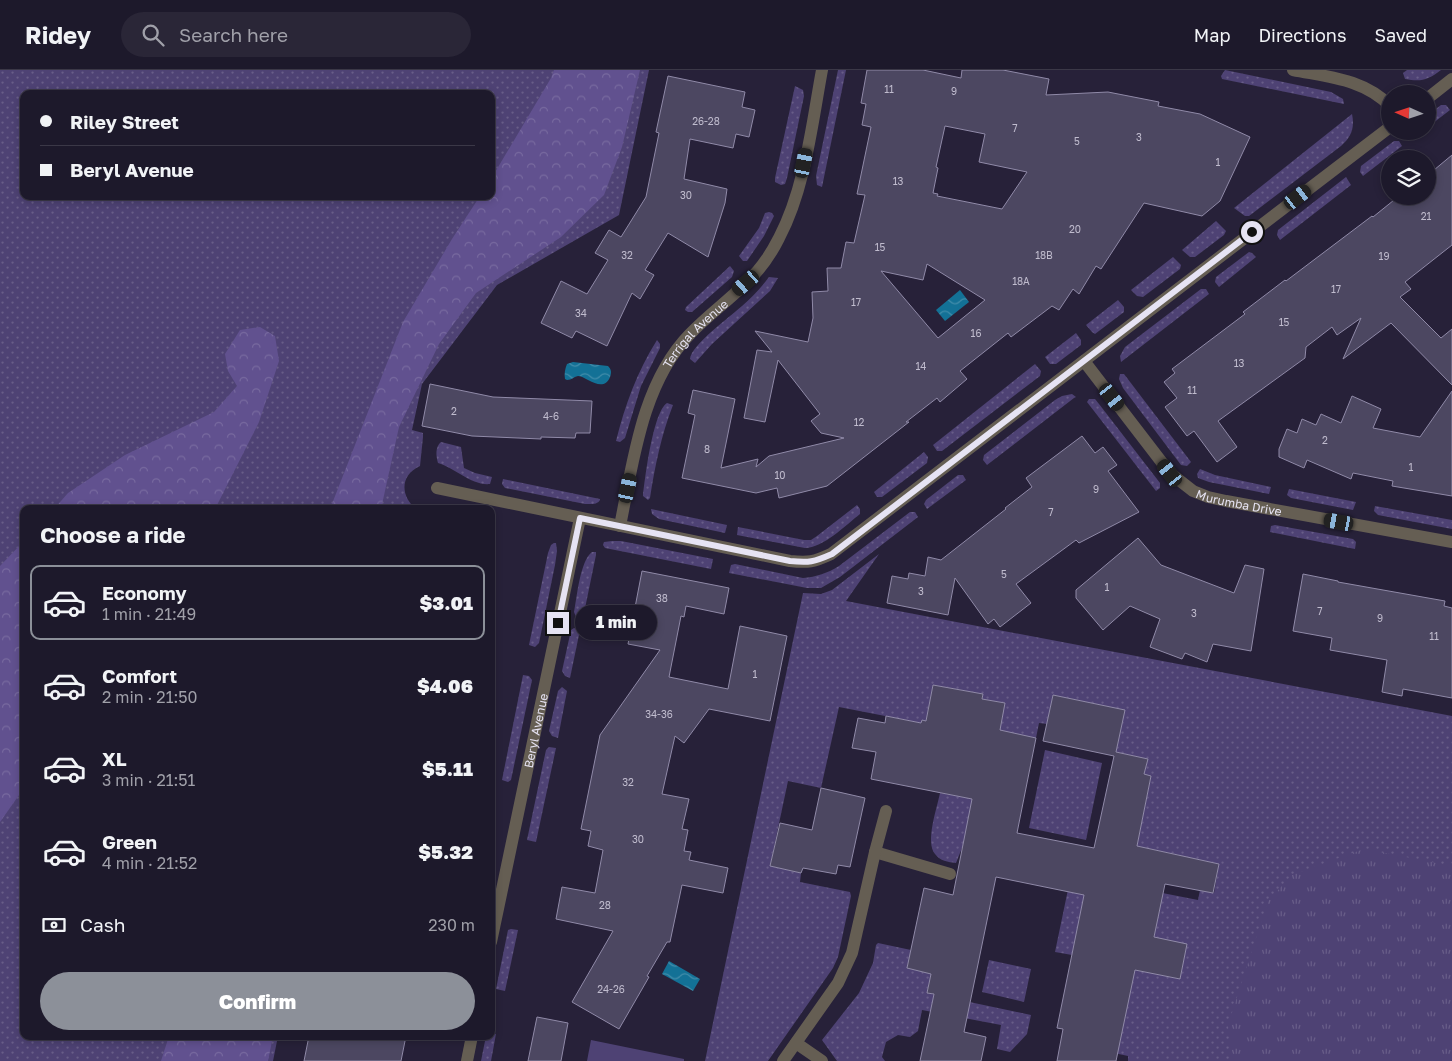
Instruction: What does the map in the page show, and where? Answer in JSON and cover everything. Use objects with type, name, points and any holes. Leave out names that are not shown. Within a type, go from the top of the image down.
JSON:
[{"type":"street","name":"Terrigal Avenue","points":[[620,526],[647,406],[659,376],[672,355],[689,334],[746,283],[761,266],[779,238],[787,220],[800,182],[822,70]]},
{"type":"street","points":[[1293,70],[1355,83],[1374,92],[1381,98]]},
{"type":"street","points":[[1436,92],[1452,79]]},
{"type":"street","points":[[436,488],[790,561],[807,563],[818,560],[832,554],[1381,134]]},
{"type":"street","name":"Murumba Drive","points":[[1084,361],[1170,473],[1193,491],[1226,501],[1452,542]]},
{"type":"street","name":"Beryl Avenue","points":[[495,923],[580,518]]},
{"type":"street","points":[[783,1061],[838,983],[852,953],[886,811]]},
{"type":"street","points":[[875,852],[950,874]]},
{"type":"street","points":[[466,1061],[471,1040]]},
{"type":"street","points":[[796,1043],[822,1061]]},
{"type":"green space","points":[[0,70],[649,70],[619,215],[497,285],[422,384],[412,430],[423,433],[420,466],[409,475],[404,486],[407,498],[412,505],[20,505],[20,1040],[277,1040],[273,1061],[0,1061]]},
{"type":"green space","points":[[554,70],[640,70],[622,147],[604,195],[561,237],[476,293],[439,344],[399,427],[382,505],[332,505],[403,322],[477,200],[495,200],[495,172]]},
{"type":"green space","points":[[838,70],[846,70],[822,187],[817,185],[816,176]]},
{"type":"green space","points":[[1225,70],[1331,92],[1343,99],[1344,104],[1222,79],[1221,76]]},
{"type":"green space","points":[[1407,70],[1441,70],[1428,78],[1416,80],[1405,79],[1403,73]]},
{"type":"green space","points":[[795,86],[803,90],[804,96],[787,178],[785,184],[781,185],[775,182],[775,178]]},
{"type":"green space","points":[[1441,105],[1446,105],[1450,110],[1436,121],[1436,109]]},
{"type":"green space","points":[[1352,114],[1353,124],[1351,132],[1341,146],[1249,216],[1245,216],[1234,208]]},
{"type":"green space","points":[[1394,141],[1399,141],[1402,146],[1397,150],[1382,150]]},
{"type":"green space","points":[[1381,151],[1381,162],[1363,176],[1360,172],[1361,166]]},
{"type":"green space","points":[[1346,177],[1351,185],[1280,240],[1277,235],[1278,230]]},
{"type":"green space","points":[[769,212],[774,216],[764,236],[747,261],[743,261],[739,256],[759,228],[765,213]]},
{"type":"green space","points":[[1216,221],[1226,231],[1224,235],[1195,257],[1190,257],[1182,250]]},
{"type":"green space","points":[[1249,252],[1256,257],[1219,287],[1215,282],[1216,277]]},
{"type":"green space","points":[[1173,257],[1181,265],[1180,269],[1143,297],[1137,296],[1131,290]]},
{"type":"green space","points":[[730,266],[734,271],[732,277],[692,312],[685,310],[686,307]]},
{"type":"green space","points":[[769,277],[778,278],[770,291],[712,344],[695,363],[690,359],[697,346],[760,289]]},
{"type":"green space","points":[[1201,289],[1206,289],[1209,294],[1121,362],[1120,356],[1125,347]]},
{"type":"green space","points":[[1118,300],[1124,307],[1124,312],[1095,334],[1092,332],[1086,325]]},
{"type":"green space","points":[[260,327],[275,336],[279,361],[259,422],[217,505],[58,505],[68,493],[125,455],[214,412],[237,386],[228,371],[225,354],[240,330]]},
{"type":"green space","points":[[1076,333],[1081,340],[1081,345],[1056,364],[1050,364],[1045,357]]},
{"type":"green space","points":[[657,340],[660,348],[641,386],[625,438],[620,442],[616,441],[632,389],[643,364]]},
{"type":"green space","points":[[1035,364],[1041,371],[1040,376],[942,451],[937,451],[933,445]]},
{"type":"green space","points":[[1120,374],[1124,374],[1191,462],[1187,466],[1181,465],[1123,388],[1119,379]]},
{"type":"green space","points":[[1072,394],[1076,397],[987,465],[983,460],[984,455],[1055,400]]},
{"type":"green space","points":[[1089,399],[1095,399],[1099,404],[1160,483],[1160,488],[1156,491],[1087,402]]},
{"type":"green space","points":[[667,403],[673,405],[662,440],[648,500],[643,496],[650,446],[658,419]]},
{"type":"green space","points":[[441,442],[461,447],[464,468],[492,477],[490,484],[470,480],[438,463],[436,455]]},
{"type":"green space","points":[[924,452],[928,457],[927,463],[882,497],[877,497],[874,492]]},
{"type":"green space","points":[[1200,469],[1215,475],[1271,487],[1269,494],[1209,482],[1198,478],[1197,474]]},
{"type":"green space","points":[[958,475],[963,475],[966,480],[927,509],[924,504],[926,500]]},
{"type":"green space","points":[[503,479],[600,500],[596,503],[585,504],[505,488],[502,484]]},
{"type":"green space","points":[[1289,489],[1356,502],[1353,510],[1291,498],[1287,495]]},
{"type":"green space","points":[[857,505],[860,509],[860,514],[827,540],[812,547],[805,548],[737,535],[738,527],[811,540]]},
{"type":"green space","points":[[1375,506],[1452,520],[1452,529],[1378,515],[1374,511]]},
{"type":"green space","points":[[651,509],[727,525],[725,533],[659,519],[652,514]]},
{"type":"green space","points":[[910,512],[915,512],[918,517],[840,577],[821,588],[807,588],[729,573],[731,565],[735,564],[803,578],[831,571]]},
{"type":"green space","points":[[1275,525],[1353,539],[1356,542],[1355,549],[1270,532],[1271,526]]},
{"type":"green space","points":[[621,541],[713,559],[711,569],[605,548],[604,542]]},
{"type":"green space","points":[[556,543],[557,551],[555,565],[539,643],[535,647],[529,645],[548,553],[551,545]]},
{"type":"green space","points":[[20,545],[20,794],[0,822],[0,566]]},
{"type":"green space","points":[[592,552],[596,552],[596,555],[583,618],[576,617],[574,612],[580,580],[585,563]]},
{"type":"green space","points":[[879,554],[846,601],[1452,716],[1452,1061],[1128,1061],[1128,1056],[1100,1050],[1135,970],[1154,937],[1160,906],[1072,955],[1055,952],[1071,875],[1198,900],[1200,890],[1214,893],[1219,864],[1191,858],[1173,885],[1179,855],[1150,849],[1133,863],[1151,776],[1144,774],[1148,759],[1116,752],[1124,710],[1053,695],[1047,724],[1039,723],[1036,738],[1006,732],[994,743],[1005,703],[982,699],[983,694],[933,685],[926,721],[922,720],[921,723],[839,707],[821,788],[788,781],[770,866],[801,873],[800,882],[850,892],[851,896],[838,957],[833,968],[768,1061],[705,1061],[803,593],[821,594],[832,590]]},
{"type":"green space","points":[[574,628],[580,630],[570,678],[565,676],[562,671],[571,630]]},
{"type":"green space","points":[[523,675],[529,676],[532,680],[511,780],[508,782],[502,780]]},
{"type":"green space","points":[[562,687],[567,691],[558,738],[552,736],[549,731],[558,691]]},
{"type":"green space","points":[[549,747],[556,748],[536,842],[527,840],[546,750]]},
{"type":"green space","points":[[1045,750],[1102,763],[1086,840],[1029,828]]},
{"type":"green space","points":[[940,793],[981,800],[956,863],[947,862],[939,858],[932,849],[931,833]]},
{"type":"green space","points":[[1364,849],[1452,866],[1452,1061],[1231,1061],[1228,1025],[1268,901],[1292,875]]},
{"type":"green space","points":[[508,930],[518,930],[505,991],[496,989]]},
{"type":"green space","points":[[878,943],[911,950],[907,968],[931,974],[927,993],[1031,1015],[1027,1034],[1010,1052],[997,1049],[1001,1025],[922,1010],[918,1031],[910,1037],[898,1035],[886,1042],[882,1057],[885,1061],[837,1061],[822,1040],[859,993],[873,963]]},
{"type":"green space","points":[[989,960],[1031,969],[1024,1002],[982,992]]},
{"type":"green space","points":[[168,1040],[272,1040],[268,1061],[161,1061]]},
{"type":"green space","points":[[485,1040],[495,1040],[491,1061],[481,1061]]},
{"type":"green space","points":[[591,1040],[684,1059],[684,1061],[587,1061]]},
{"type":"water","points":[[960,290],[969,302],[945,321],[936,310]]},
{"type":"water","points":[[573,362],[608,366],[611,371],[610,377],[603,384],[594,383],[578,376],[567,380],[565,379],[566,366]]},
{"type":"water","points":[[669,961],[700,979],[693,991],[662,974]]},
{"type":"building","points":[[867,70],[923,70],[961,78],[962,70],[1003,70],[1049,79],[1046,95],[1108,92],[1159,102],[1158,106],[1200,114],[1250,137],[1220,201],[1202,216],[1144,203],[1101,269],[1096,266],[1079,294],[1073,289],[1059,310],[1052,306],[1011,337],[1008,333],[960,371],[967,379],[940,402],[937,398],[827,486],[779,498],[777,488],[756,493],[682,478],[695,415],[688,413],[693,390],[735,399],[721,468],[758,459],[756,467],[769,456],[844,438],[821,433],[811,421],[820,414],[778,360],[765,422],[744,418],[757,350],[772,352],[755,331],[808,342],[813,318],[812,292],[828,291],[827,268],[841,268],[846,242],[854,243],[865,195],[857,194],[871,127],[862,125],[866,104],[861,103]],"holes":[[[945,126],[985,134],[979,162],[1027,172],[1002,209],[937,196],[938,194],[933,193],[938,168],[936,167]],[[927,264],[985,300],[938,338],[881,271],[923,280]]]},
{"type":"building","points":[[668,76],[745,92],[742,107],[755,110],[749,137],[736,134],[733,148],[690,139],[684,179],[727,189],[725,203],[708,257],[668,233],[645,270],[654,275],[640,299],[632,293],[607,346],[576,331],[572,338],[541,323],[561,281],[587,294],[608,260],[595,253],[609,230],[621,237],[646,197],[659,133],[656,132]]},
{"type":"building","points":[[1452,155],[1452,245],[1405,282],[1411,289],[1400,297],[1441,338],[1452,329],[1452,385],[1391,323],[1343,359],[1361,318],[1337,335],[1332,327],[1306,347],[1305,358],[1218,421],[1237,447],[1217,462],[1194,431],[1187,436],[1165,407],[1177,398],[1164,382],[1175,373],[1172,369],[1245,314],[1243,312],[1285,280],[1388,205],[1436,205],[1436,168]]},
{"type":"building","points":[[430,384],[493,397],[592,401],[590,433],[576,433],[575,438],[541,437],[541,439],[472,436],[422,426]]},
{"type":"building","points":[[1452,391],[1452,496],[1392,486],[1393,481],[1353,473],[1351,479],[1307,460],[1304,468],[1279,457],[1279,449],[1287,429],[1297,433],[1302,419],[1316,425],[1321,414],[1341,423],[1352,396],[1381,409],[1373,428],[1420,437]]},
{"type":"building","points":[[1082,436],[1095,453],[1103,447],[1117,465],[1108,471],[1139,512],[1079,543],[1076,540],[1016,584],[1031,603],[1000,627],[994,619],[988,624],[955,578],[948,615],[887,603],[892,576],[908,579],[909,573],[925,576],[928,557],[941,560],[1006,509],[1032,487],[1026,478]]},
{"type":"building","points":[[1138,538],[1161,565],[1234,593],[1245,565],[1264,569],[1251,651],[1213,644],[1207,662],[1185,653],[1182,659],[1150,647],[1160,619],[1130,606],[1103,630],[1076,598],[1076,590]]},
{"type":"building","points":[[642,571],[729,588],[724,614],[686,606],[684,617],[681,616],[669,677],[728,689],[740,626],[787,636],[770,721],[709,709],[684,743],[675,736],[662,794],[689,799],[682,829],[688,830],[684,851],[691,852],[689,860],[728,868],[723,893],[682,885],[670,942],[667,942],[647,976],[649,977],[619,1029],[572,1002],[613,931],[556,919],[562,887],[595,893],[603,850],[588,846],[591,831],[581,829],[600,735],[660,650],[628,644]]},
{"type":"building","points":[[1303,574],[1445,601],[1444,606],[1452,608],[1452,698],[1403,689],[1402,696],[1382,692],[1387,660],[1330,650],[1332,638],[1293,631]]},
{"type":"building","points":[[933,685],[983,694],[982,699],[1005,703],[1000,730],[1036,738],[1017,833],[1094,848],[1114,756],[1043,741],[1053,695],[1125,710],[1116,752],[1148,759],[1144,774],[1151,776],[1137,846],[1219,864],[1213,893],[1165,884],[1154,937],[1187,944],[1180,979],[1135,970],[1116,1061],[1057,1061],[1063,1029],[1057,1028],[1084,895],[996,877],[964,1032],[986,1037],[981,1061],[920,1061],[934,994],[927,993],[931,974],[907,968],[924,888],[953,895],[972,799],[871,779],[876,752],[852,748],[858,718],[885,723],[886,716],[921,723],[922,720],[926,721]]},
{"type":"building","points":[[821,788],[865,798],[850,867],[838,865],[836,874],[803,868],[801,873],[770,866],[780,823],[812,830]]},
{"type":"building","points":[[537,1017],[568,1023],[561,1061],[528,1061]]},
{"type":"building","points":[[308,1040],[405,1040],[401,1061],[304,1061]]},
{"type":"route","points":[[558,623],[580,518],[790,561],[807,563],[818,560],[832,554],[1252,232]]}]
